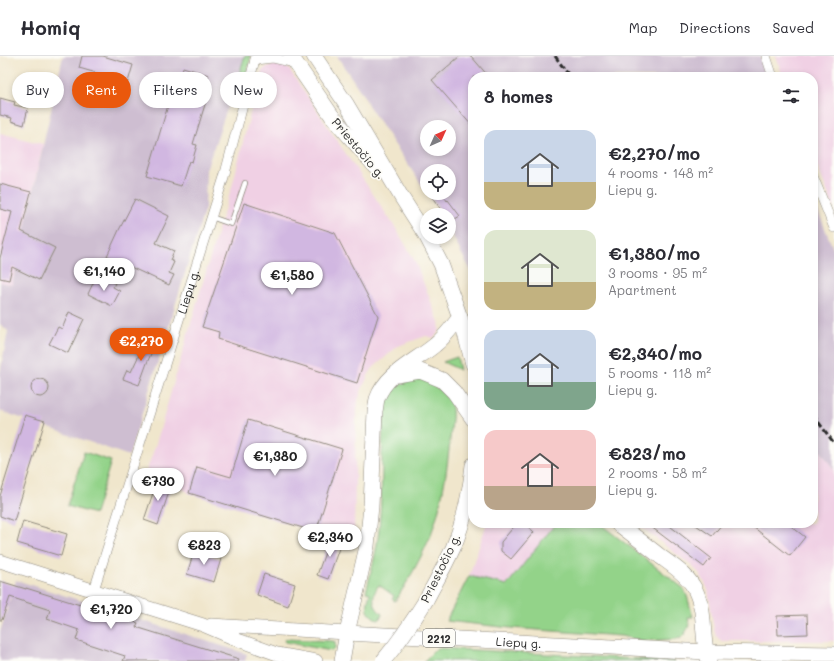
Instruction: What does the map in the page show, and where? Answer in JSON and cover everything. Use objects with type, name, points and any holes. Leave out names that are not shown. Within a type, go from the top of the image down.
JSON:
[{"type":"main road","name":"Priestočio g.","points":[[314,56],[347,105],[427,237],[441,264],[462,322],[468,345]]},
{"type":"main road","name":"Priestočio g.","points":[[293,59],[332,116],[402,198]]},
{"type":"main road","points":[[342,661],[367,546],[371,506],[375,411],[378,398],[384,387],[394,376],[462,322],[468,333]]},
{"type":"main road","points":[[394,376],[420,371],[442,380],[454,392],[468,412]]},
{"type":"main road","name":"Priestočio g.","points":[[383,661],[410,626],[445,564],[461,524],[468,496]]},
{"type":"main road","points":[[461,524],[468,518]]},
{"type":"main road","points":[[624,528],[688,578],[698,595],[701,606],[706,658]]},
{"type":"main road","name":"Liepų g.","points":[[0,561],[203,625],[277,654],[316,661]]},
{"type":"main road","name":"Liepų g.","points":[[203,625],[347,633],[706,658],[834,654]]},
{"type":"street","points":[[766,56],[771,72]]},
{"type":"street","name":"Liepų g.","points":[[94,590],[224,177],[256,58],[293,59]]},
{"type":"street","points":[[818,188],[834,228]]},
{"type":"lane","points":[[211,216],[231,224],[245,183]]},
{"type":"shaded area","points":[[63,56],[245,56],[240,72],[220,72],[220,108],[227,108],[206,170],[205,208],[129,456],[44,426],[45,421],[25,415],[24,419],[0,411],[0,373],[8,331],[0,324],[0,282],[12,285],[51,108],[64,108],[64,72],[59,72]]},
{"type":"shaded area","points":[[337,56],[760,56],[765,72],[468,72],[468,265],[456,242],[456,208],[437,208],[432,200],[456,200],[456,164],[420,164],[420,183]]},
{"type":"shaded area","points":[[776,56],[834,56],[834,209],[818,168],[818,72],[781,72]]},
{"type":"shaded area","points":[[276,64],[282,65],[289,69],[395,227],[415,261],[439,322],[440,330],[434,338],[426,336],[398,346],[373,368],[362,389],[358,401],[356,422],[354,539],[316,532],[189,493],[164,475],[144,478],[155,447],[232,187],[252,108],[277,108],[277,72],[262,72],[267,67]]},
{"type":"shaded area","points":[[0,133],[43,144],[12,285],[0,282]]},
{"type":"shaded area","points":[[818,211],[834,251],[834,470],[818,448]]},
{"type":"shaded area","points":[[818,448],[823,454],[834,470],[834,641],[721,641],[716,636],[714,630],[708,590],[699,573],[643,528],[818,528]]},
{"type":"shaded area","points":[[485,528],[552,528],[507,585],[469,576]]},
{"type":"shaded area","points":[[16,580],[247,654],[245,661],[0,661],[0,632]]},
{"type":"green space","points":[[245,56],[251,56],[247,72],[240,72]]},
{"type":"green space","points":[[457,357],[460,370],[443,362]]},
{"type":"green space","points":[[414,379],[422,379],[434,383],[433,385],[445,395],[451,404],[452,420],[446,476],[438,513],[430,537],[405,585],[395,601],[392,599],[394,596],[379,585],[376,589],[374,600],[376,608],[382,614],[378,620],[369,612],[368,606],[370,593],[366,592],[379,529],[384,415],[391,392],[401,384]]},
{"type":"green space","points":[[84,452],[111,461],[95,514],[67,506]]},
{"type":"green space","points":[[552,528],[605,528],[683,588],[693,617],[688,617],[688,628],[681,638],[644,641],[621,636],[511,628],[446,621],[469,576],[507,585]]},
{"type":"green space","points":[[285,639],[333,641],[335,642],[335,648],[332,651],[326,650],[285,642]]},
{"type":"green space","points":[[437,648],[675,661],[424,661]]},
{"type":"building","points":[[82,56],[103,56],[133,65],[131,72],[93,72],[79,68]]},
{"type":"building","points":[[460,56],[471,56],[485,72],[468,72],[468,121],[432,80]]},
{"type":"building","points":[[183,67],[199,72],[182,72]]},
{"type":"building","points":[[0,98],[12,101],[12,108],[28,108],[24,125],[11,121],[12,118],[0,115]]},
{"type":"building","points":[[167,108],[204,108],[193,144],[197,145],[192,162],[189,161],[181,186],[147,176]]},
{"type":"building","points":[[0,184],[31,192],[21,231],[55,248],[39,280],[12,267],[9,280],[0,278],[0,258],[12,212],[0,209]]},
{"type":"building","points":[[135,199],[169,216],[156,243],[174,251],[170,260],[174,262],[169,273],[174,275],[169,285],[107,256]]},
{"type":"building","points":[[434,200],[448,200],[454,208],[440,208]]},
{"type":"building","points":[[244,203],[335,233],[378,316],[357,383],[218,339],[219,332],[202,327]]},
{"type":"building","points":[[456,211],[460,216],[456,218]]},
{"type":"building","points":[[95,279],[104,284],[107,279],[115,283],[113,287],[120,291],[112,306],[88,294]]},
{"type":"building","points":[[69,312],[84,319],[68,353],[49,344],[58,327],[62,329]]},
{"type":"building","points":[[148,336],[157,340],[139,385],[123,379],[127,370],[131,372]]},
{"type":"building","points":[[36,379],[44,379],[49,384],[47,395],[44,397],[36,397],[31,392],[31,384]]},
{"type":"building","points":[[25,415],[45,421],[14,521],[0,516],[0,496]]},
{"type":"building","points":[[248,420],[342,449],[316,532],[189,493],[197,467],[231,477]]},
{"type":"building","points":[[158,478],[172,483],[158,525],[144,520]]},
{"type":"building","points":[[23,521],[67,534],[61,556],[17,543]]},
{"type":"building","points":[[513,528],[530,528],[534,532],[511,559],[501,551],[501,542]]},
{"type":"building","points":[[653,528],[672,528],[711,558],[704,567]]},
{"type":"building","points":[[700,528],[719,528],[712,536]]},
{"type":"building","points":[[754,528],[793,528],[805,537],[790,556]]},
{"type":"building","points":[[331,536],[342,540],[328,579],[317,575]]},
{"type":"building","points":[[194,551],[221,559],[214,582],[187,574]]},
{"type":"building","points":[[264,574],[295,584],[288,606],[257,595]]},
{"type":"building","points":[[0,581],[138,623],[136,627],[239,659],[238,661],[123,661],[125,656],[76,640],[79,630],[47,619],[50,610],[10,597],[2,620],[0,620]]},
{"type":"building","points":[[807,615],[808,634],[778,635],[777,616]]},
{"type":"railway","points":[[555,56],[566,72]]},
{"type":"railway","points":[[818,422],[834,443]]}]
